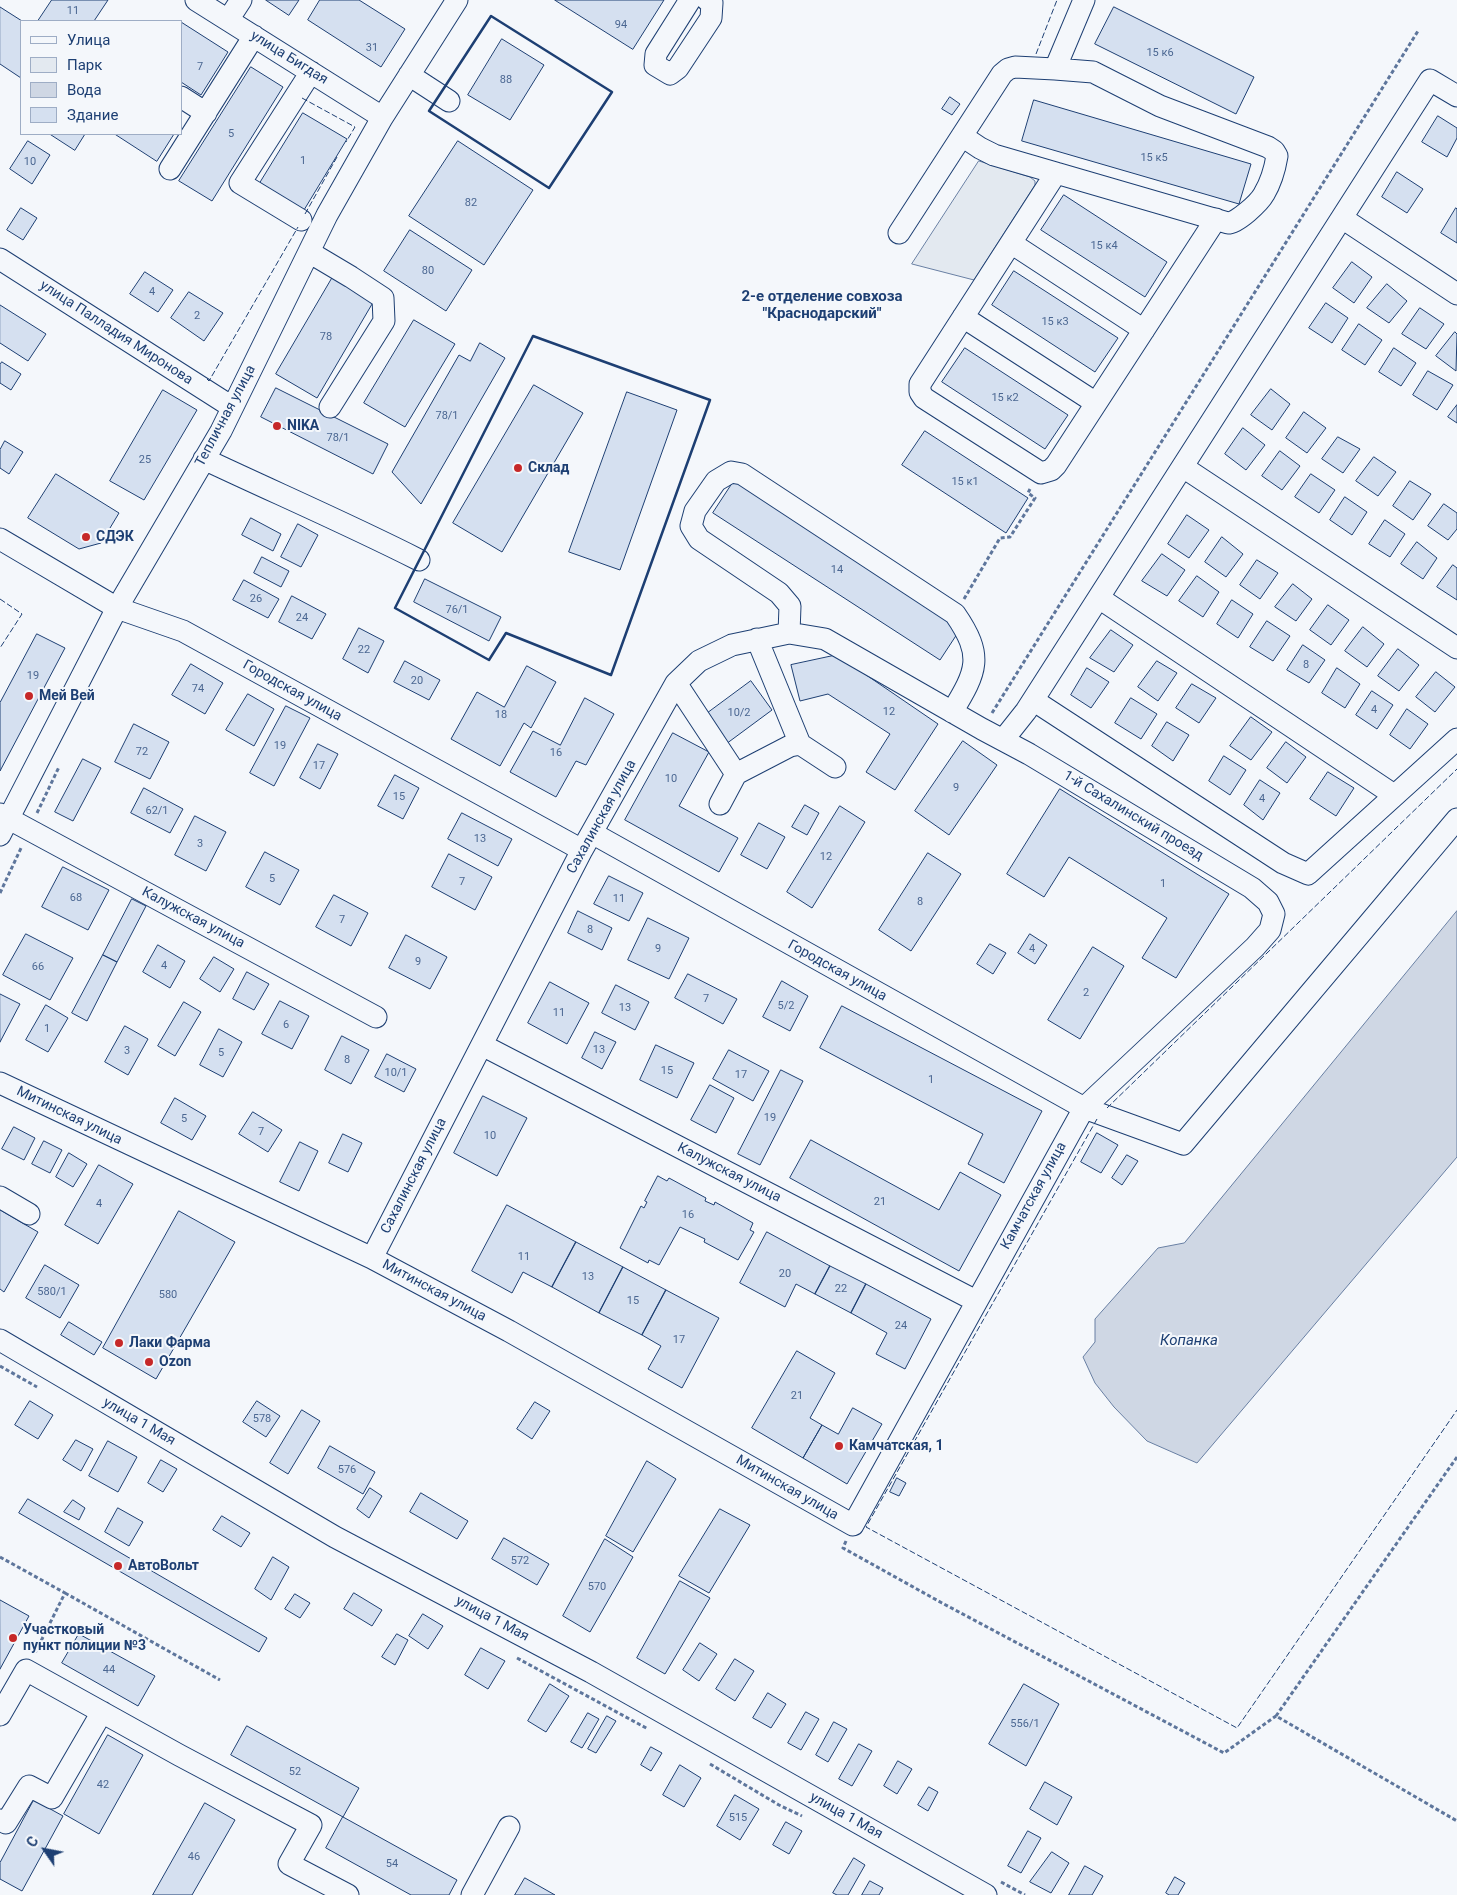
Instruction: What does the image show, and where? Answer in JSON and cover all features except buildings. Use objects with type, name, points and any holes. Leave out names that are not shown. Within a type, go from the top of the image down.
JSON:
[{"type":"street","name":"улица Бигдая","points":[[196,0],[382,117]]},
{"type":"street","points":[[228,20],[241,0]]},
{"type":"street","name":"Тепличная улица","points":[[3,822],[117,608],[204,459],[232,407],[327,215],[382,117],[457,0]]},
{"type":"street","points":[[690,0],[656,54],[655,65],[670,74],[678,68],[711,18],[712,3],[707,0]]},
{"type":"street","points":[[1055,69],[1084,0]]},
{"type":"street","points":[[170,168],[254,36]]},
{"type":"street","points":[[899,233],[1002,74],[1008,68],[1093,72],[1160,106],[1274,151],[1277,156],[1264,194],[1234,223],[1216,220],[994,155],[962,136]]},
{"type":"street","points":[[301,220],[240,183],[311,72]]},
{"type":"street","points":[[409,75],[449,101]]},
{"type":"street","points":[[1003,740],[1033,700],[1099,598],[1430,80],[1457,96]]},
{"type":"street","points":[[182,98],[206,112]]},
{"type":"street","points":[[1056,173],[920,384],[920,392],[924,398],[1041,472],[1051,470],[1056,465],[1216,220]]},
{"type":"street","points":[[1342,218],[1457,294]]},
{"type":"street","points":[[1010,243],[1144,330]]},
{"type":"street","points":[[309,252],[383,298],[384,321],[330,407]]},
{"type":"street","name":"улица Палладия Миронова","points":[[0,259],[232,407]]},
{"type":"street","points":[[963,317],[1096,403]]},
{"type":"street","points":[[204,459],[418,560]]},
{"type":"street","points":[[1183,467],[1457,648]]},
{"type":"street","points":[[789,633],[790,606],[779,593],[699,539],[691,526],[695,511],[716,481],[731,472],[742,474],[954,614],[966,630],[973,648],[974,665],[970,683],[952,712]]},
{"type":"street","name":"Городская улица","points":[[0,539],[117,608],[183,630],[587,842],[1084,1108],[1183,1144],[1457,819]]},
{"type":"street","points":[[1099,598],[1394,795]]},
{"type":"street","name":"Сахалинская улица","points":[[372,1258],[587,842],[676,683],[699,662],[732,645],[789,633],[826,639],[982,729]]},
{"type":"street","points":[[757,639],[800,744],[835,767]]},
{"type":"street","points":[[676,683],[736,774]]},
{"type":"street","points":[[1033,700],[1283,863],[1308,874],[1457,739]]},
{"type":"street","name":"1-й Сахалинский проезд","points":[[982,729],[1029,754],[1252,888],[1268,902],[1274,914]]},
{"type":"street","points":[[720,804],[736,774],[790,746],[800,744]]},
{"type":"street","name":"Калужская улица","points":[[3,822],[376,1017]]},
{"type":"street","name":"Камчатская улица","points":[[853,1526],[1084,1108],[1255,948],[1270,930],[1274,914]]},
{"type":"street","name":"Калужская улица","points":[[482,1045],[976,1302]]},
{"type":"street","name":"Митинская улица","points":[[0,1083],[372,1258],[509,1331],[853,1526]]},
{"type":"street","points":[[0,1197],[29,1214]]},
{"type":"street","name":"улица 1 Мая","points":[[0,1340],[335,1537],[591,1672],[986,1895]]},
{"type":"street","points":[[0,1714],[26,1670],[311,1825],[290,1864],[348,1895]]},
{"type":"street","points":[[0,1820],[6,1823],[29,1786],[52,1798],[102,1712]]},
{"type":"street","points":[[472,1895],[509,1827]]},
{"type":"path","points":[[982,729],[1418,31]]},
{"type":"path","points":[[954,614],[1000,538],[1010,537],[1035,498],[1028,493],[1041,472]]},
{"type":"path","points":[[853,1526],[843,1548],[942,1603],[1224,1753],[1276,1716],[1457,1457]]},
{"type":"path","points":[[0,1557],[220,1680]]},
{"type":"path","points":[[26,1670],[65,1593]]},
{"type":"path","points":[[1276,1716],[1457,1821]]},
{"type":"green space","points":[[979,161],[1030,177],[1035,181],[1035,185],[974,280],[912,264]]},
{"type":"water","name":"Копанка","points":[[1457,911],[1457,1157],[1197,1463],[1147,1441],[1114,1407],[1095,1383],[1083,1357],[1095,1342],[1095,1319],[1158,1248],[1184,1243]]},
{"type":"fence","points":[[1036,54],[1057,0]]},
{"type":"fence","points":[[302,98],[355,127],[346,142]]},
{"type":"fence","points":[[305,214],[337,157]]},
{"type":"fence","points":[[207,379],[209,381],[298,227]]},
{"type":"fence","points":[[0,599],[22,614],[0,648]]},
{"type":"fence","points":[[1107,1108],[1457,769]]},
{"type":"fence","points":[[1097,1119],[866,1527],[1237,1728],[1457,1410]]},
{"type":"wall","points":[[491,16],[612,92],[549,188],[429,111],[491,16]]},
{"type":"wall","points":[[533,336],[710,400],[611,675],[506,633],[489,660],[395,608],[533,336]]},
{"type":"place","name":"NIKA","points":[[277,426]]},
{"type":"place","name":"Склад","points":[[518,468]]},
{"type":"place","name":"СДЭК","points":[[86,537]]},
{"type":"place","name":"Мей Вей","points":[[29,696]]},
{"type":"place","name":"Лаки Фарма","points":[[119,1343]]},
{"type":"place","name":"Ozon","points":[[149,1362]]},
{"type":"place","name":"Камчатская, 1","points":[[839,1446]]},
{"type":"place","name":"АвтоВольт","points":[[118,1566]]},
{"type":"place","name":"Участковый пункт полиции №3","points":[[13,1638]]},
{"type":"district","name":"2-е отделение совхоза \"Краснодарский\"","points":[[822,306]]}]
